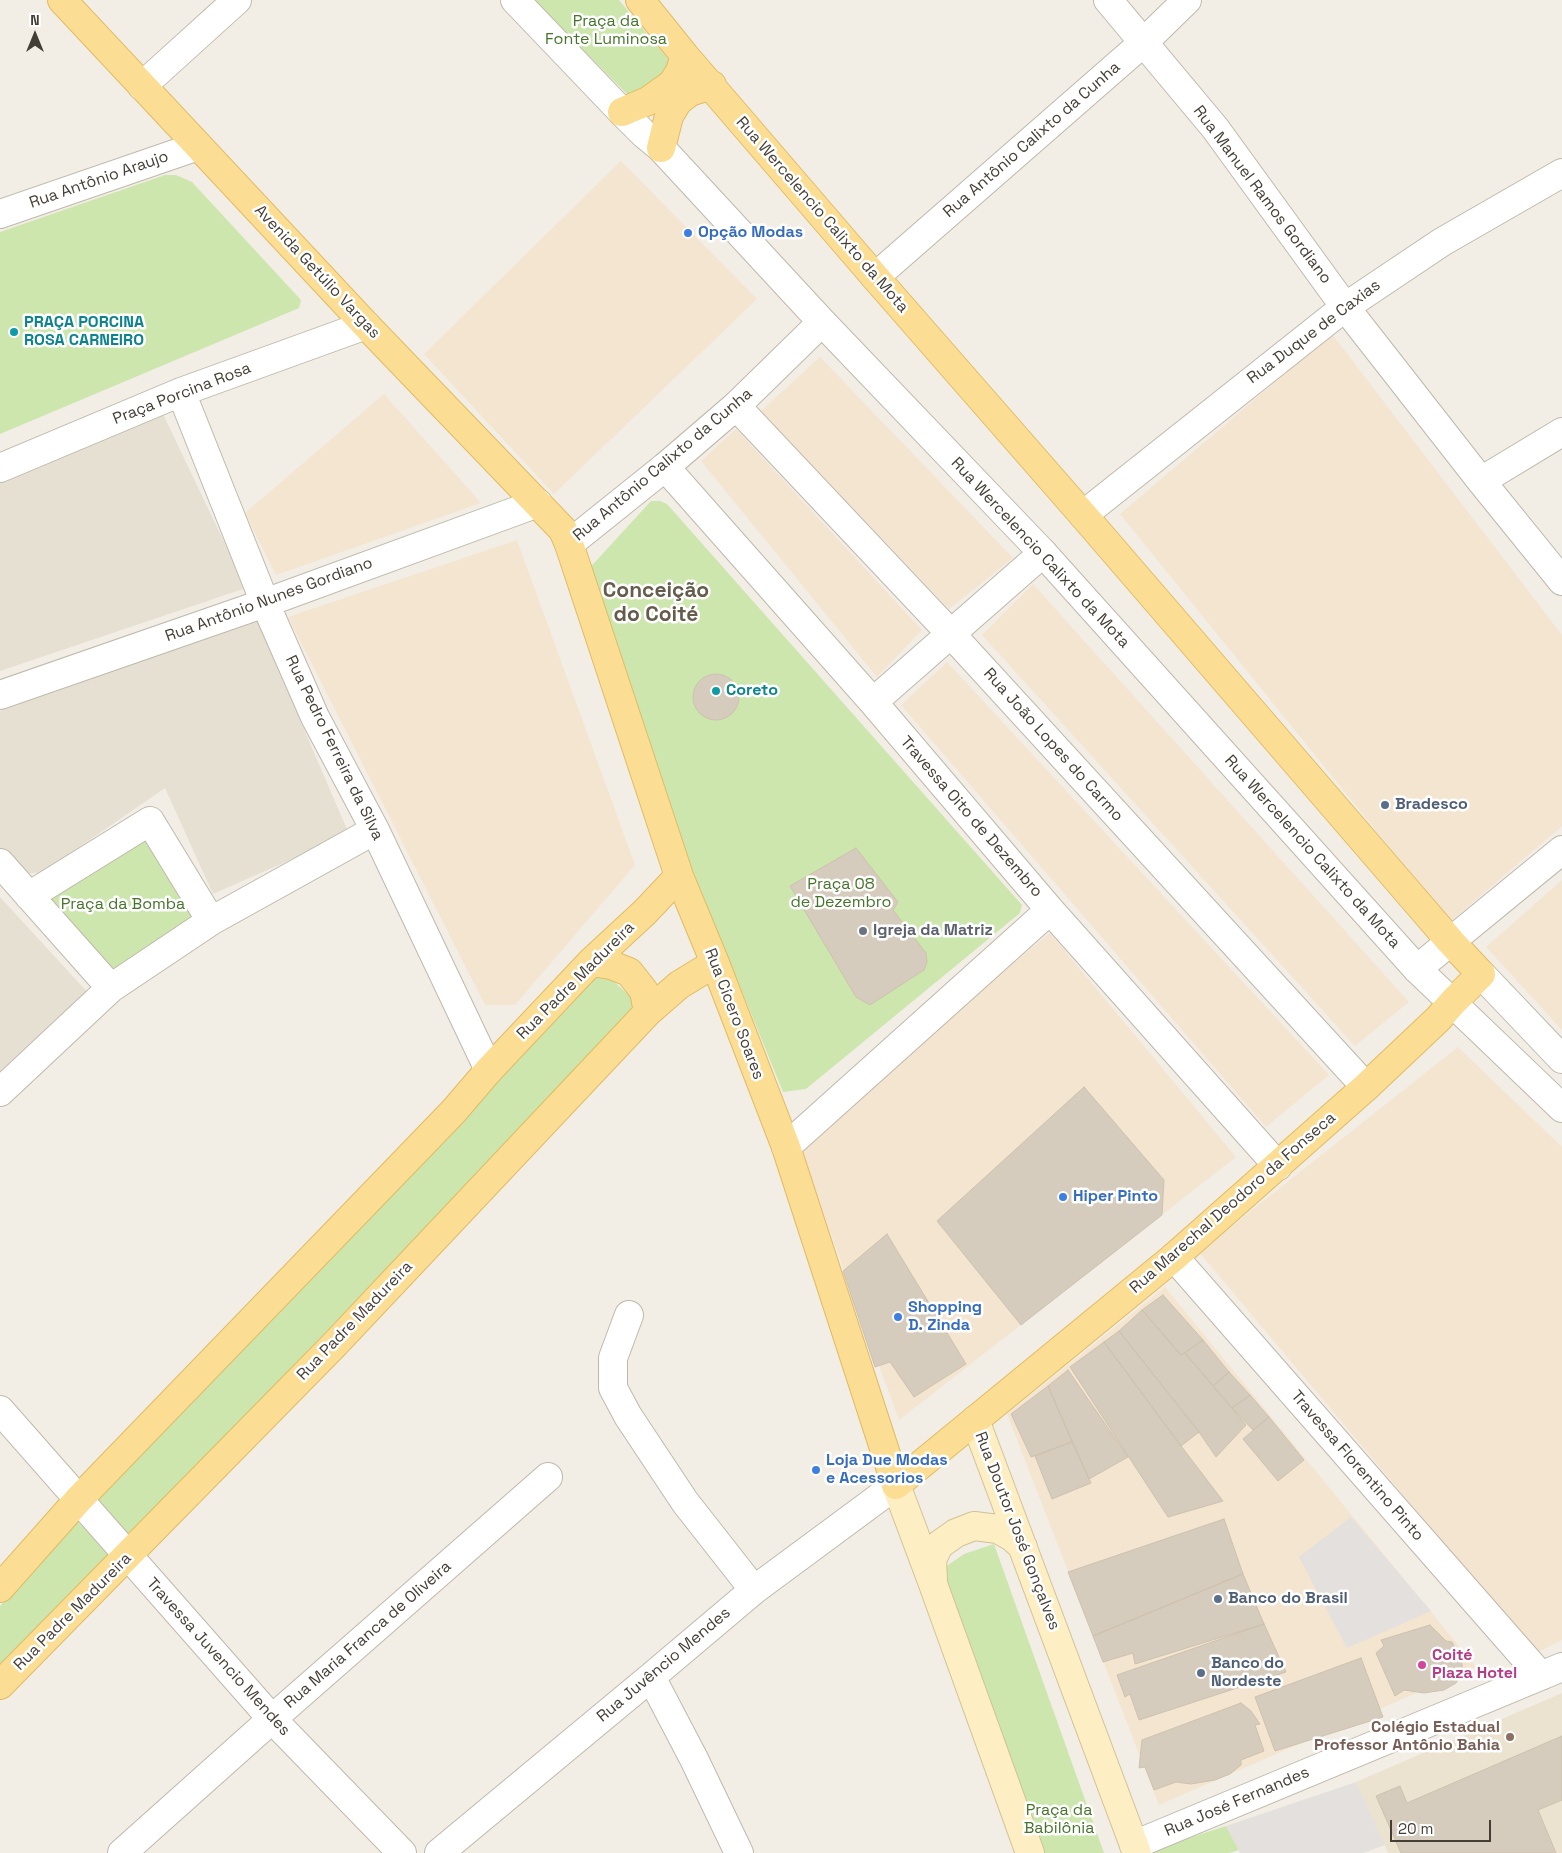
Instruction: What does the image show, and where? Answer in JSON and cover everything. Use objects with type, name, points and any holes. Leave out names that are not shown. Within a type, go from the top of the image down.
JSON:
[{"type":"main road","name":"Avenida Getúlio Vargas","points":[[62,0],[366,325],[538,503],[562,530],[569,544]]},
{"type":"main road","name":"Rua Wercelencio Calixto da Mota","points":[[640,0],[685,56],[712,85],[874,277],[1083,515],[1451,942],[1481,974]]},
{"type":"main road","points":[[622,112],[648,101],[672,84],[680,71],[685,56]]},
{"type":"main road","points":[[661,148],[669,116],[678,101],[690,92],[712,85]]},
{"type":"main road","name":"Rua Cícero Soares","points":[[569,544],[679,876],[715,963],[786,1147],[896,1485]]},
{"type":"main road","name":"Rua Padre Madureira","points":[[0,1588],[79,1500],[453,1112],[489,1070],[591,962],[645,912],[679,876]]},
{"type":"main road","points":[[591,962],[611,965],[629,972],[644,991],[648,1012]]},
{"type":"main road","name":"Rua Padre Madureira","points":[[0,1685],[334,1345],[648,1012],[679,985],[715,963]]},
{"type":"main road","name":"Rua Marechal Deodoro da Fonseca","points":[[975,1420],[1174,1257],[1278,1166],[1438,1019],[1481,974]]},
{"type":"main road","name":"Rua Doutor José Gonçalves","points":[[896,1485],[975,1420],[1136,1849]]},
{"type":"main road","points":[[896,1485],[1030,1853]]},
{"type":"main road","points":[[933,1584],[932,1560],[939,1545],[956,1533],[974,1526],[998,1529],[1012,1537],[1023,1547]]},
{"type":"street","points":[[142,86],[237,0]]},
{"type":"street","name":"Rua Wercelencio Calixto da Mota","points":[[515,0],[622,112],[661,148],[822,322],[1043,553],[1417,969],[1562,1108]]},
{"type":"street","name":"Rua Manuel Ramos Gordiano","points":[[1108,0],[1215,128],[1345,307],[1562,581]]},
{"type":"street","name":"Rua Antônio Calixto da Cunha","points":[[874,277],[1144,42],[1187,0]]},
{"type":"street","name":"Rua Antônio Araujo","points":[[0,214],[198,146]]},
{"type":"street","name":"Rua Duque de Caxias","points":[[1083,515],[1345,307],[1442,242],[1562,173]]},
{"type":"street","name":"Rua Antônio Calixto da Cunha","points":[[569,544],[665,467],[736,406],[822,322]]},
{"type":"street","name":"Praça Porcina Rosa","points":[[0,468],[181,392],[366,325]]},
{"type":"street","name":"Rua Pedro Ferreira da Silva","points":[[181,392],[265,603],[315,717],[375,830],[489,1070]]},
{"type":"street","name":"Rua João Lopes do Carmo","points":[[736,406],[951,634],[1366,1087]]},
{"type":"street","points":[[1481,480],[1562,432]]},
{"type":"street","name":"Travessa Oito de Dezembro","points":[[665,467],[873,702],[1050,910],[1278,1166]]},
{"type":"street","name":"Rua Antônio Nunes Gordiano","points":[[0,695],[265,603],[538,503]]},
{"type":"street","points":[[873,702],[1043,553]]},
{"type":"street","points":[[29,896],[150,821],[211,921]]},
{"type":"street","points":[[0,1092],[111,988],[211,921],[375,830]]},
{"type":"street","points":[[1417,969],[1562,850]]},
{"type":"street","points":[[2,868],[111,988]]},
{"type":"street","points":[[786,1147],[1050,910]]},
{"type":"street","name":"Rua Wercelencio Calixto da Mota","points":[[1481,974],[1562,1058]]},
{"type":"street","name":"Travessa Florentino Pinto","points":[[1174,1257],[1552,1671]]},
{"type":"street","points":[[629,1315],[613,1358],[612,1388],[628,1416],[685,1502],[754,1590]]},
{"type":"street","name":"Travessa Juvencio Mendes","points":[[0,1410],[272,1719],[402,1853]]},
{"type":"street","name":"Rua Maria Franca de Oliveira","points":[[122,1853],[548,1477]]},
{"type":"street","name":"Rua Juvêncio Mendes","points":[[439,1853],[754,1590],[896,1485]]},
{"type":"street","name":"Rua José Fernandes","points":[[1136,1849],[1552,1671]]},
{"type":"street","points":[[651,1677],[694,1759],[739,1853]]},
{"type":"shaded area","points":[[621,161],[757,299],[554,494],[424,354]]},
{"type":"shaded area","points":[[1332,334],[1562,635],[1562,826],[1450,922],[1120,514]]},
{"type":"shaded area","points":[[820,357],[1013,558],[949,609],[761,411]]},
{"type":"shaded area","points":[[384,394],[481,503],[276,575],[245,513]]},
{"type":"shaded area","points":[[163,414],[246,588],[0,671],[0,481]]},
{"type":"shaded area","points":[[736,429],[922,630],[877,677],[701,461]]},
{"type":"shaded area","points":[[517,540],[635,865],[515,1005],[485,1005],[288,617]]},
{"type":"shaded area","points":[[1033,584],[1409,1002],[1355,1046],[982,635]]},
{"type":"shaded area","points":[[257,620],[349,834],[213,894],[165,788],[43,872],[21,874],[0,848],[0,711]]},
{"type":"shaded area","points":[[947,662],[1329,1075],[1266,1127],[901,705]]},
{"type":"shaded area","points":[[1562,880],[1562,1030],[1486,947]]},
{"type":"shaded area","points":[[0,897],[90,995],[0,1078]]},
{"type":"shaded area","points":[[1050,933],[1236,1157],[899,1420],[797,1142]]},
{"type":"shaded area","points":[[1458,1047],[1562,1147],[1562,1640],[1536,1653],[1199,1252]]},
{"type":"shaded area","points":[[1165,1287],[1476,1667],[1159,1805],[1007,1414]]},
{"type":"shaded area","points":[[1351,1517],[1431,1611],[1347,1648],[1299,1557]]},
{"type":"shaded area","name":"Colégio Estadual Professor Antônio Bahia","points":[[1562,1693],[1562,1853],[1388,1853],[1356,1782]]},
{"type":"shaded area","points":[[1356,1782],[1385,1845],[1363,1853],[1240,1853],[1226,1826]]},
{"type":"green space","name":"Praça da Fonte Luminosa","points":[[533,0],[619,0],[673,65],[667,81],[630,97]]},
{"type":"green space","points":[[165,175],[176,175],[192,182],[301,300],[299,308],[0,434],[0,232]]},
{"type":"green space","name":"Praça 08 de Dezembro","points":[[651,501],[660,501],[667,504],[1022,905],[1020,913],[806,1089],[783,1092],[689,861],[587,584],[585,573]]},
{"type":"green space","name":"Praça da Bomba","points":[[143,835],[196,914],[109,974],[42,898]]},
{"type":"green space","points":[[602,971],[639,1004],[128,1539],[93,1499]]},
{"type":"green space","points":[[77,1521],[112,1556],[0,1665],[0,1606]]},
{"type":"green space","name":"Praça da Babilônia","points":[[994,1544],[1104,1853],[1036,1853],[938,1572],[964,1554]]},
{"type":"green space","points":[[1226,1826],[1239,1850],[1229,1853],[1143,1853]]},
{"type":"building","name":"Coreto","points":[[721,674],[725,675],[735,684],[738,688],[738,706],[729,716],[721,720],[711,720],[703,716],[694,706],[693,692],[697,684],[707,675]]},
{"type":"building","name":"Igreja da Matriz","points":[[856,848],[898,902],[893,910],[926,953],[927,962],[924,970],[870,1005],[856,997],[790,886]]},
{"type":"building","name":"Hiper Pinto","points":[[1084,1087],[1164,1180],[1162,1215],[1021,1325],[937,1221]]},
{"type":"building","name":"Shopping D. Zinda","points":[[887,1234],[966,1364],[914,1397],[890,1362],[875,1367],[843,1271]]},
{"type":"building","points":[[1163,1295],[1203,1340],[1181,1355],[1142,1310]]},
{"type":"building","points":[[1142,1310],[1181,1355],[1185,1353],[1246,1425],[1216,1457],[1199,1432],[1119,1331]]},
{"type":"building","points":[[1119,1331],[1199,1432],[1181,1446],[1104,1342]]},
{"type":"building","points":[[1203,1340],[1229,1372],[1213,1386],[1185,1353]]},
{"type":"building","points":[[1104,1342],[1223,1501],[1168,1517],[1070,1367]]},
{"type":"building","points":[[1068,1370],[1128,1457],[1089,1479],[1048,1386]]},
{"type":"building","points":[[1229,1372],[1250,1395],[1232,1408],[1213,1386]]},
{"type":"building","points":[[1048,1386],[1072,1442],[1031,1457],[1011,1414]]},
{"type":"building","points":[[1250,1395],[1269,1417],[1253,1430],[1232,1408]]},
{"type":"building","points":[[1269,1417],[1304,1460],[1278,1481],[1243,1439]]},
{"type":"building","points":[[1072,1442],[1091,1483],[1052,1499],[1035,1456]]},
{"type":"building","points":[[1224,1519],[1243,1574],[1093,1636],[1068,1572]]},
{"type":"building","name":"Banco do Brasil","points":[[1243,1574],[1264,1624],[1135,1664],[1133,1653],[1103,1662],[1093,1636]]},
{"type":"building","name":"Banco do Nordeste","points":[[1264,1624],[1286,1672],[1139,1720],[1130,1694],[1125,1697],[1117,1675]]},
{"type":"building","name":"Coité Plaza Hotel","points":[[1430,1625],[1446,1641],[1452,1642],[1461,1659],[1463,1671],[1456,1683],[1444,1690],[1424,1693],[1404,1690],[1395,1696],[1376,1653],[1384,1646],[1381,1640]]},
{"type":"building","points":[[1361,1658],[1383,1717],[1275,1751],[1255,1697]]},
{"type":"building","points":[[1241,1703],[1251,1711],[1260,1724],[1255,1725],[1264,1751],[1241,1760],[1241,1765],[1230,1774],[1215,1780],[1191,1784],[1176,1782],[1154,1790],[1145,1767],[1139,1768],[1142,1740]]},
{"type":"building","points":[[1562,1736],[1562,1800],[1538,1810],[1556,1853],[1401,1853],[1376,1796],[1400,1786],[1407,1803]]},
{"type":"place","name":"Opção Modas","points":[[688,233]]},
{"type":"place","name":"PRAÇA PORCINA ROSA CARNEIRO","points":[[14,332]]},
{"type":"place","name":"Coreto","points":[[716,691]]},
{"type":"place","name":"Bradesco","points":[[1385,805]]},
{"type":"place","name":"Igreja da Matriz","points":[[863,931]]},
{"type":"place","name":"Hiper Pinto","points":[[1063,1197]]},
{"type":"place","name":"Shopping D. Zinda","points":[[898,1317]]},
{"type":"place","name":"Loja Due Modas e Acessorios","points":[[816,1470]]},
{"type":"place","name":"Banco do Brasil","points":[[1218,1599]]},
{"type":"place","name":"Coité Plaza Hotel","points":[[1422,1665]]},
{"type":"place","name":"Banco do Nordeste","points":[[1201,1673]]},
{"type":"place","name":"Colégio Estadual Professor Antônio Bahia","points":[[1510,1737]]},
{"type":"district","name":"Conceição do Coité","points":[[656,603]]}]
